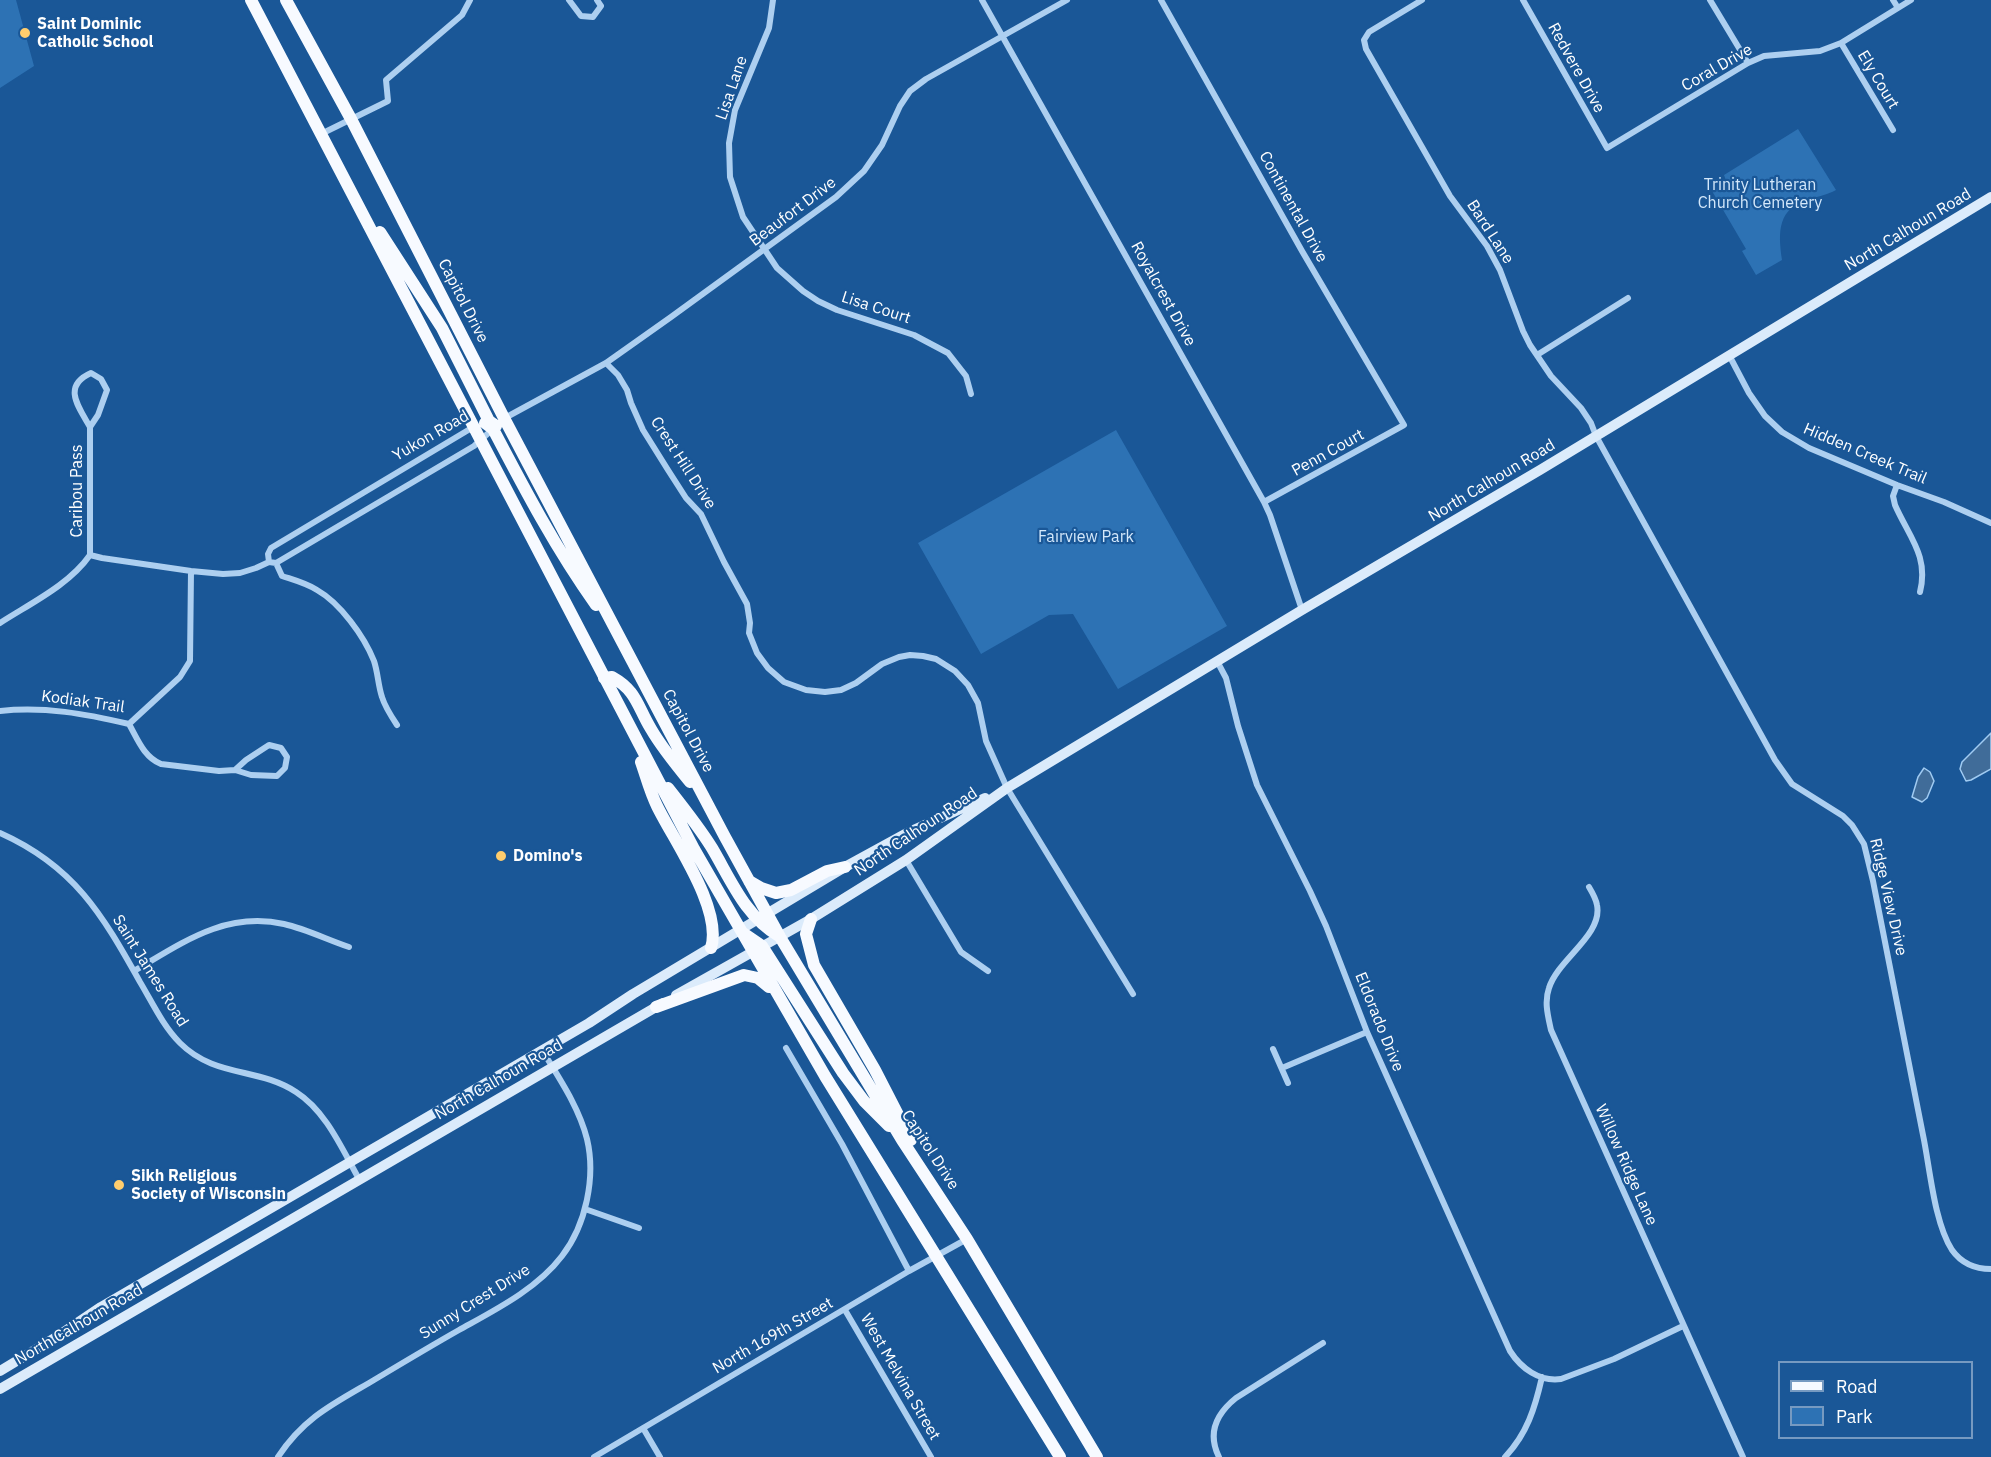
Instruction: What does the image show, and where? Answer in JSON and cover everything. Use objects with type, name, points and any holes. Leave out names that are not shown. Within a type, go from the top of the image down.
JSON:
[{"type":"main road","name":"Capitol Drive","points":[[251,0],[348,184],[490,424],[543,523],[573,573],[624,645],[749,881],[762,917]]},
{"type":"main road","name":"Capitol Drive","points":[[286,0],[351,119],[490,424]]},
{"type":"main road","points":[[348,184],[442,328],[490,424]]},
{"type":"main road","name":"North Calhoun Road","points":[[0,1389],[552,1066],[811,919],[906,860],[1007,788],[1991,197]]},
{"type":"main road","name":"Capitol Drive","points":[[490,424],[480,442],[627,724],[740,931]]},
{"type":"main road","points":[[604,678],[612,677],[626,685],[668,755],[706,801]]},
{"type":"main road","points":[[627,724],[657,805],[706,898],[712,927],[711,948]]},
{"type":"main road","points":[[645,755],[711,847],[732,884],[780,937]]},
{"type":"main road","name":"North Calhoun Road","points":[[0,1371],[111,1301],[543,1050],[845,867],[909,832],[1007,788]]},
{"type":"main road","points":[[749,881],[776,893],[791,890],[827,871],[845,867]]},
{"type":"main road","points":[[811,919],[806,934],[814,965],[875,1070],[941,1197]]},
{"type":"main road","points":[[740,931],[757,949],[864,1101],[902,1140]]},
{"type":"main road","name":"Capitol Drive","points":[[780,937],[902,1140],[967,1239],[1097,1457]]},
{"type":"main road","points":[[757,949],[777,996],[1060,1457]]},
{"type":"main road","points":[[656,1007],[744,975],[758,978],[777,996]]},
{"type":"street","points":[[321,134],[388,101],[386,80],[462,15],[470,0]]},
{"type":"street","points":[[569,0],[581,16],[593,17],[601,6],[597,0]]},
{"type":"street","name":"Lisa Lane","points":[[765,249],[743,217],[730,177],[729,143],[740,97],[769,28],[773,0]]},
{"type":"street","name":"Royalcrest Drive","points":[[982,0],[1264,502],[1302,610]]},
{"type":"street","name":"Beaufort Drive","points":[[490,424],[606,363],[836,197],[864,171],[875,157],[900,106],[910,91],[943,68],[1066,0]]},
{"type":"street","name":"Continental Drive","points":[[1161,0],[1302,251],[1404,425]]},
{"type":"street","name":"Bard Lane","points":[[1422,0],[1369,32],[1364,40],[1366,49],[1450,196],[1487,246],[1500,270],[1523,331],[1537,355],[1551,376],[1581,408],[1596,436]]},
{"type":"street","name":"Redvere Drive","points":[[1523,0],[1607,148]]},
{"type":"street","points":[[1710,0],[1748,63]]},
{"type":"street","points":[[1893,0],[1898,8]]},
{"type":"street","name":"Coral Drive","points":[[1607,148],[1748,63],[1764,56],[1820,51],[1841,43],[1911,0]]},
{"type":"street","name":"Ely Court","points":[[1841,43],[1893,130]]},
{"type":"street","name":"Lisa Court","points":[[765,249],[777,268],[818,301],[837,310],[915,335],[948,353],[966,376],[971,394]]},
{"type":"street","points":[[1537,355],[1628,298]]},
{"type":"street","name":"Hidden Creek Trail","points":[[1729,355],[1754,401],[1765,416],[1782,432],[1809,448],[1991,522]]},
{"type":"street","name":"Crest Hill Drive","points":[[606,363],[618,375],[627,390],[643,430],[668,470],[686,498],[701,514],[747,604],[749,633],[757,652],[768,668],[784,682],[806,690],[825,692],[842,690],[882,664],[910,655],[936,659],[956,671],[968,685],[978,703],[986,741],[1007,788],[1133,994]]},
{"type":"street","name":"Caribou Pass","points":[[90,427],[98,415],[107,390],[101,379],[91,374],[79,379],[75,385],[74,394],[90,427],[90,555]]},
{"type":"street","name":"Yukon Road","points":[[272,562],[268,554],[271,548],[490,424]]},
{"type":"street","name":"Penn Court","points":[[1264,502],[1404,425]]},
{"type":"street","name":"Ridge View Drive","points":[[1596,436],[1774,760],[1792,784],[1843,816],[1852,825],[1864,844],[1940,1218],[1951,1248],[1962,1260],[1978,1268],[1991,1269]]},
{"type":"street","name":"Yukon Road","points":[[90,555],[191,572],[240,573],[272,562],[480,442]]},
{"type":"street","points":[[1897,485],[1893,496],[1895,505],[1922,562],[1924,576],[1920,592]]},
{"type":"street","points":[[0,622],[54,589],[85,563],[90,555]]},
{"type":"street","points":[[272,562],[282,576],[303,583],[328,597],[350,622],[373,659],[382,696],[397,725]]},
{"type":"street","name":"Kodiak Trail","points":[[0,711],[58,710],[129,724],[180,677],[190,661],[191,572]]},
{"type":"street","name":"Eldorado Drive","points":[[1217,661],[1226,678],[1238,726],[1257,785],[1318,908],[1366,1032],[1504,1341],[1517,1362],[1533,1374],[1542,1377]]},
{"type":"street","points":[[129,724],[143,750],[153,761],[161,764],[277,776],[285,768],[287,757],[281,748],[269,745],[235,770]]},
{"type":"street","name":"Saint James Road","points":[[0,833],[36,851],[78,886],[98,911],[169,1030],[189,1051],[213,1065],[263,1078],[296,1092],[329,1127],[359,1179]]},
{"type":"street","points":[[906,860],[961,952],[988,971]]},
{"type":"street","name":"Willow Ridge Lane","points":[[1590,887],[1597,905],[1593,929],[1556,972],[1549,987],[1547,1011],[1558,1047],[1743,1457]]},
{"type":"street","points":[[134,971],[202,932],[217,926],[244,921],[285,924],[349,947]]},
{"type":"street","points":[[1282,1068],[1366,1032]]},
{"type":"street","points":[[786,1048],[842,1144],[909,1271]]},
{"type":"street","points":[[1273,1049],[1288,1083]]},
{"type":"street","name":"Sunny Crest Drive","points":[[278,1457],[304,1424],[318,1414],[406,1360],[490,1313],[528,1288],[563,1256],[575,1235],[585,1209],[590,1155],[582,1122],[543,1050]]},
{"type":"street","points":[[585,1209],[639,1228]]},
{"type":"street","name":"North 169th Street","points":[[594,1457],[967,1239]]},
{"type":"street","name":"West Melvina Street","points":[[845,1310],[931,1457]]},
{"type":"street","points":[[1505,1457],[1513,1449],[1530,1421],[1542,1377],[1552,1380],[1579,1373],[1683,1326]]},
{"type":"street","points":[[1219,1457],[1214,1436],[1215,1425],[1224,1408],[1323,1343]]},
{"type":"street","points":[[643,1428],[660,1457]]},
{"type":"green space","points":[[0,0],[16,0],[34,66],[0,88]]},
{"type":"green space","name":"Trinity Lutheran Church Cemetery","points":[[1798,129],[1836,190],[1791,208],[1782,222],[1780,231],[1782,260],[1756,275],[1742,251],[1746,249],[1712,191],[1727,183],[1724,175]]},
{"type":"green space","name":"Fairview Park","points":[[1116,430],[1227,626],[1118,689],[1073,614],[1049,615],[981,654],[918,543]]},
{"type":"shaded area","points":[[1991,733],[1991,769],[1966,781],[1960,769],[1962,762]]},
{"type":"shaded area","points":[[1924,768],[1930,772],[1934,781],[1927,798],[1922,802],[1912,797],[1918,777]]},
{"type":"place","name":"Saint Dominic Catholic School","points":[[25,33]]},
{"type":"place","name":"Domino's","points":[[501,856]]},
{"type":"place","name":"Sikh Religious Society of Wisconsin","points":[[119,1185]]}]
